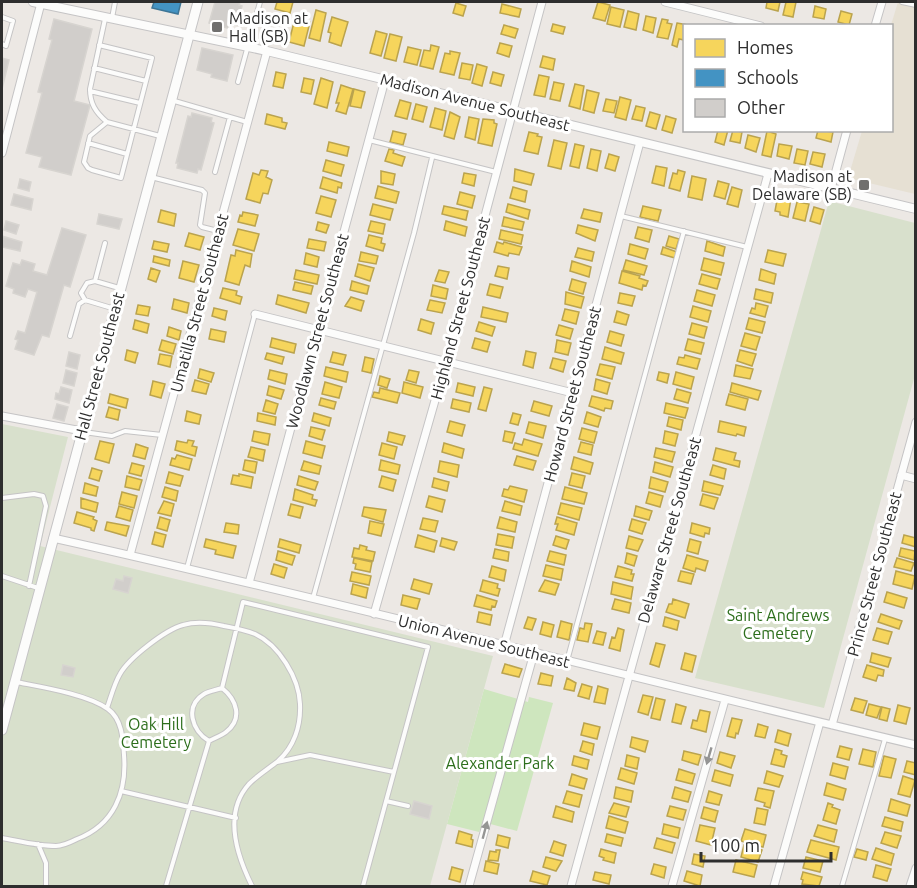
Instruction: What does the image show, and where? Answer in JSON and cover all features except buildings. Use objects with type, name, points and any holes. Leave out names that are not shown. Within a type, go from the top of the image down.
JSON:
[{"type":"main road","name":"Hall Street Southeast","points":[[2,730],[15,682],[34,587],[53,538],[198,2]]},
{"type":"street","name":"Madison Avenue Southeast","points":[[37,2],[267,51],[915,209]]},
{"type":"street","points":[[2,153],[37,2]]},
{"type":"street","name":"Highland Street Southeast","points":[[374,614],[446,362],[542,2]]},
{"type":"street","points":[[665,2],[752,24]]},
{"type":"street","points":[[876,24],[882,2]]},
{"type":"street","name":"Umatilla Street Southeast","points":[[130,555],[267,51]]},
{"type":"street","name":"Woodlawn Street Southeast","points":[[249,583],[385,80]]},
{"type":"street","points":[[831,189],[846,132]]},
{"type":"street","name":"Howard Street Southeast","points":[[504,646],[640,142]]},
{"type":"street","name":"Delaware Street Southeast","points":[[571,886],[768,174]]},
{"type":"street","points":[[255,314],[573,393]]},
{"type":"street","points":[[2,416],[82,431]]},
{"type":"street","name":"Prince Street Southeast","points":[[832,725],[915,423]]},
{"type":"street","points":[[901,475],[915,479]]},
{"type":"street","name":"Union Avenue Southeast","points":[[53,538],[187,568],[915,745]]},
{"type":"street","points":[[469,886],[534,653]]},
{"type":"street","points":[[672,886],[725,700]]},
{"type":"street","points":[[774,886],[820,722]]},
{"type":"street","points":[[910,886],[915,868]]},
{"type":"lane","points":[[115,2],[99,45],[90,101],[107,122],[161,136]]},
{"type":"lane","points":[[238,82],[260,2]]},
{"type":"lane","points":[[902,2],[915,5]]},
{"type":"lane","points":[[2,17],[13,21],[6,46],[2,44]]},
{"type":"lane","points":[[99,45],[152,58],[121,178],[88,168],[84,162],[93,132],[107,122]]},
{"type":"lane","points":[[94,68],[146,81]]},
{"type":"lane","points":[[90,91],[140,103]]},
{"type":"lane","points":[[170,100],[248,122]]},
{"type":"lane","points":[[215,172],[230,117]]},
{"type":"lane","points":[[368,140],[432,158],[496,172]]},
{"type":"lane","points":[[88,143],[127,154]]},
{"type":"lane","points":[[313,599],[414,233],[432,158]]},
{"type":"lane","points":[[150,177],[202,190],[205,198],[200,225],[218,231]]},
{"type":"lane","points":[[621,216],[748,247]]},
{"type":"lane","points":[[567,661],[684,231]]},
{"type":"lane","points":[[95,281],[105,243]]},
{"type":"lane","points":[[115,309],[85,300],[81,293],[87,282],[95,281],[120,288]]},
{"type":"lane","points":[[70,336],[79,304],[85,300]]},
{"type":"lane","points":[[187,568],[255,314]]},
{"type":"lane","points":[[82,431],[112,436],[125,431],[163,435]]},
{"type":"lane","points":[[2,498],[34,494],[43,496],[46,506],[34,587],[2,576]]},
{"type":"lane","points":[[222,688],[243,602],[428,646],[363,886]]},
{"type":"lane","points":[[107,708],[120,673],[152,641],[183,625],[202,623],[237,628],[257,635],[280,655],[296,686],[300,702],[297,731],[290,749],[247,786],[240,800],[234,831],[240,859],[252,886]]},
{"type":"lane","points":[[2,838],[58,846],[89,835],[111,815],[119,802],[125,769],[123,737],[115,716],[107,708],[61,692],[15,682]]},
{"type":"lane","points":[[209,741],[195,728],[192,717],[195,704],[202,695],[222,688]]},
{"type":"lane","points":[[166,886],[209,741],[225,733],[234,724],[237,708],[230,694],[222,688]]},
{"type":"lane","points":[[842,886],[885,738]]},
{"type":"lane","points":[[276,762],[310,755],[394,772]]},
{"type":"lane","points":[[121,791],[236,818]]},
{"type":"lane","points":[[386,801],[408,806]]},
{"type":"lane","points":[[37,844],[46,863],[46,886]]},
{"type":"shaded area","points":[[898,2],[915,2],[915,194],[848,178],[862,132],[893,132],[891,24]]},
{"type":"green space","name":"Saint Andrews Cemetery","points":[[829,201],[915,223],[915,375],[824,708],[695,678]]},
{"type":"green space","name":"Oak Hill Cemetery","points":[[2,424],[68,437],[40,546],[493,656],[430,886],[2,886]]},
{"type":"green space","name":"Alexander Park","points":[[484,689],[528,702],[529,697],[553,703],[517,831],[483,822],[479,832],[447,824]]},
{"type":"place","name":"Madison at Hall (SB)","points":[[217,27]]},
{"type":"place","name":"Madison at Delaware (SB)","points":[[864,185]]}]
